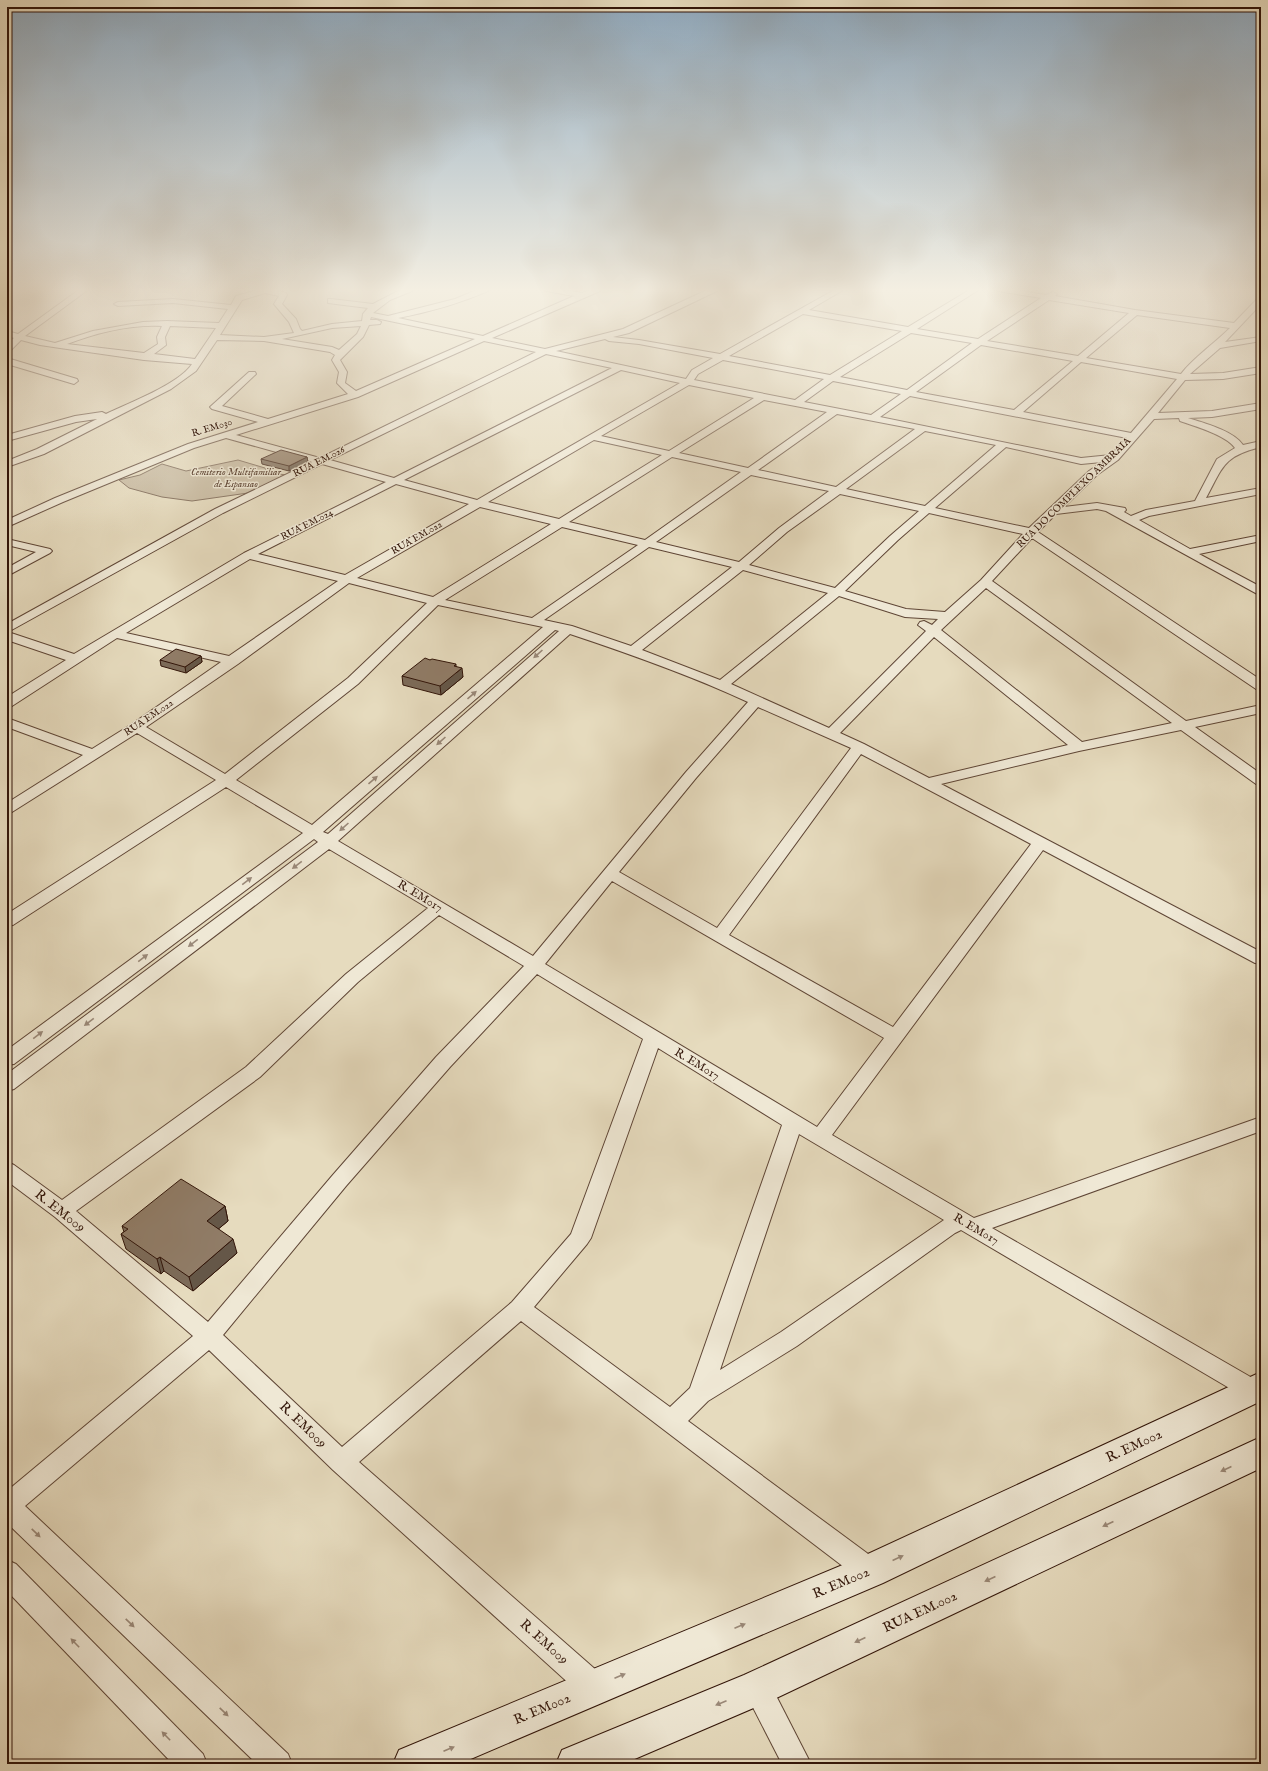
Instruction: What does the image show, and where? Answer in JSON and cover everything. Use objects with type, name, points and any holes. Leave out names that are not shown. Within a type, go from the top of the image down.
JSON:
[{"type":"street","points":[[43,372],[74,381]]},
{"type":"street","points":[[7,464],[48,448],[103,417],[121,411],[191,372]]},
{"type":"street","points":[[343,372],[342,383],[345,388],[355,395]]},
{"type":"street","name":"R. EM030","points":[[7,524],[59,500],[191,446],[355,395],[409,372]]},
{"type":"street","name":"RUA EM.026","points":[[7,629],[219,511],[504,372]]},
{"type":"street","name":"RUA EM.024","points":[[7,703],[115,634],[248,555],[612,372]]},
{"type":"street","points":[[637,372],[1004,444],[1081,461],[1114,458]]},
{"type":"street","name":"RUA EM.022","points":[[7,809],[137,727],[233,661],[346,580],[688,382],[696,372]]},
{"type":"street","points":[[798,372],[1134,436]]},
{"type":"street","points":[[797,403],[842,372]]},
{"type":"street","points":[[873,418],[939,372]]},
{"type":"street","points":[[1016,413],[1064,372]]},
{"type":"street","points":[[1151,372],[1182,377],[1223,376],[1251,372]]},
{"type":"street","name":"RUA DO COMPLEXO AMBRAIA","points":[[831,734],[948,616],[985,582],[1031,532],[1076,491],[1093,473],[1114,458],[1188,372]]},
{"type":"street","points":[[252,374],[215,407],[268,422]]},
{"type":"street","points":[[7,921],[225,781],[353,681],[436,601],[762,397]]},
{"type":"street","points":[[1151,416],[1212,414],[1261,406]]},
{"type":"street","points":[[534,622],[648,544],[835,411]]},
{"type":"street","points":[[1173,416],[1206,426],[1235,441],[1240,449]]},
{"type":"street","points":[[7,438],[75,419],[103,417]]},
{"type":"street","points":[[633,651],[741,566],[783,530],[923,428]]},
{"type":"street","points":[[224,435],[477,503],[741,566],[837,592],[904,613],[948,616]]},
{"type":"street","points":[[592,437],[1031,532],[1261,686]]},
{"type":"street","points":[[722,685],[837,592],[894,538],[1004,444]]},
{"type":"street","points":[[1198,502],[1221,461],[1240,449],[1261,444]]},
{"type":"street","points":[[1081,461],[1093,473]]},
{"type":"street","points":[[1076,491],[1097,506]]},
{"type":"street","points":[[1131,520],[1146,513],[1198,502],[1261,492]]},
{"type":"street","points":[[1054,511],[1097,506],[1146,513]]},
{"type":"street","points":[[1110,509],[1261,592]]},
{"type":"street","points":[[1190,552],[1261,538]]},
{"type":"street","points":[[7,542],[46,552],[7,573]]},
{"type":"street","points":[[248,555],[436,601],[552,626],[568,628],[722,685],[859,746],[1261,959]]},
{"type":"street","points":[[985,582],[1261,781]]},
{"type":"street","points":[[904,613],[934,631],[1079,747]]},
{"type":"street","points":[[7,1059],[320,837],[552,626]]},
{"type":"street","points":[[7,1084],[320,837],[568,628]]},
{"type":"street","points":[[115,634],[233,661]]},
{"type":"street","points":[[7,636],[76,659]]},
{"type":"street","points":[[278,1764],[7,1506],[209,1336],[443,1062],[535,964],[706,758],[756,701]]},
{"type":"street","points":[[927,783],[1079,747],[1261,709]]},
{"type":"street","points":[[7,722],[93,754]]},
{"type":"street","name":"R. EM017","points":[[137,727],[225,781],[535,964],[653,1038],[793,1122],[1075,1287],[1258,1390]]},
{"type":"street","points":[[719,937],[859,746]]},
{"type":"street","points":[[820,1137],[1041,842]]},
{"type":"street","points":[[610,873],[719,937],[896,1037]]},
{"type":"street","points":[[62,1210],[253,1072],[352,978],[439,907]]},
{"type":"street","points":[[342,1462],[520,1308],[580,1238],[653,1038]]},
{"type":"street","points":[[700,1394],[793,1122]]},
{"type":"street","points":[[672,1421],[700,1394],[789,1339],[948,1228],[968,1224],[1261,1124]]},
{"type":"street","name":"R. EM009","points":[[7,1170],[62,1210],[209,1336],[342,1462],[594,1687]]},
{"type":"street","points":[[520,1308],[870,1571]]},
{"type":"street","name":"R. EM002","points":[[413,1764],[870,1571],[1258,1390]]},
{"type":"street","name":"RUA EM.002","points":[[576,1764],[757,1688],[1261,1452]]},
{"type":"street","points":[[7,1573],[193,1764]]},
{"type":"street","points":[[757,1688],[797,1764]]},
{"type":"green space","name":"Cemiterio Multifamiliar de Espansao","points":[[238,460],[265,468],[267,472],[286,475],[248,493],[192,501],[162,497],[129,488],[119,480],[140,475],[162,464],[186,471]]},
{"type":"building","points":[[281,450],[307,457],[289,466],[261,459]]},
{"type":"building","points":[[176,649],[201,656],[185,667],[160,660]]},
{"type":"building","points":[[425,658],[456,664],[454,666],[462,668],[440,686],[402,676]]},
{"type":"building","points":[[181,1179],[225,1206],[207,1221],[233,1239],[189,1277],[160,1257],[157,1259],[121,1234],[128,1229],[122,1226]]}]
